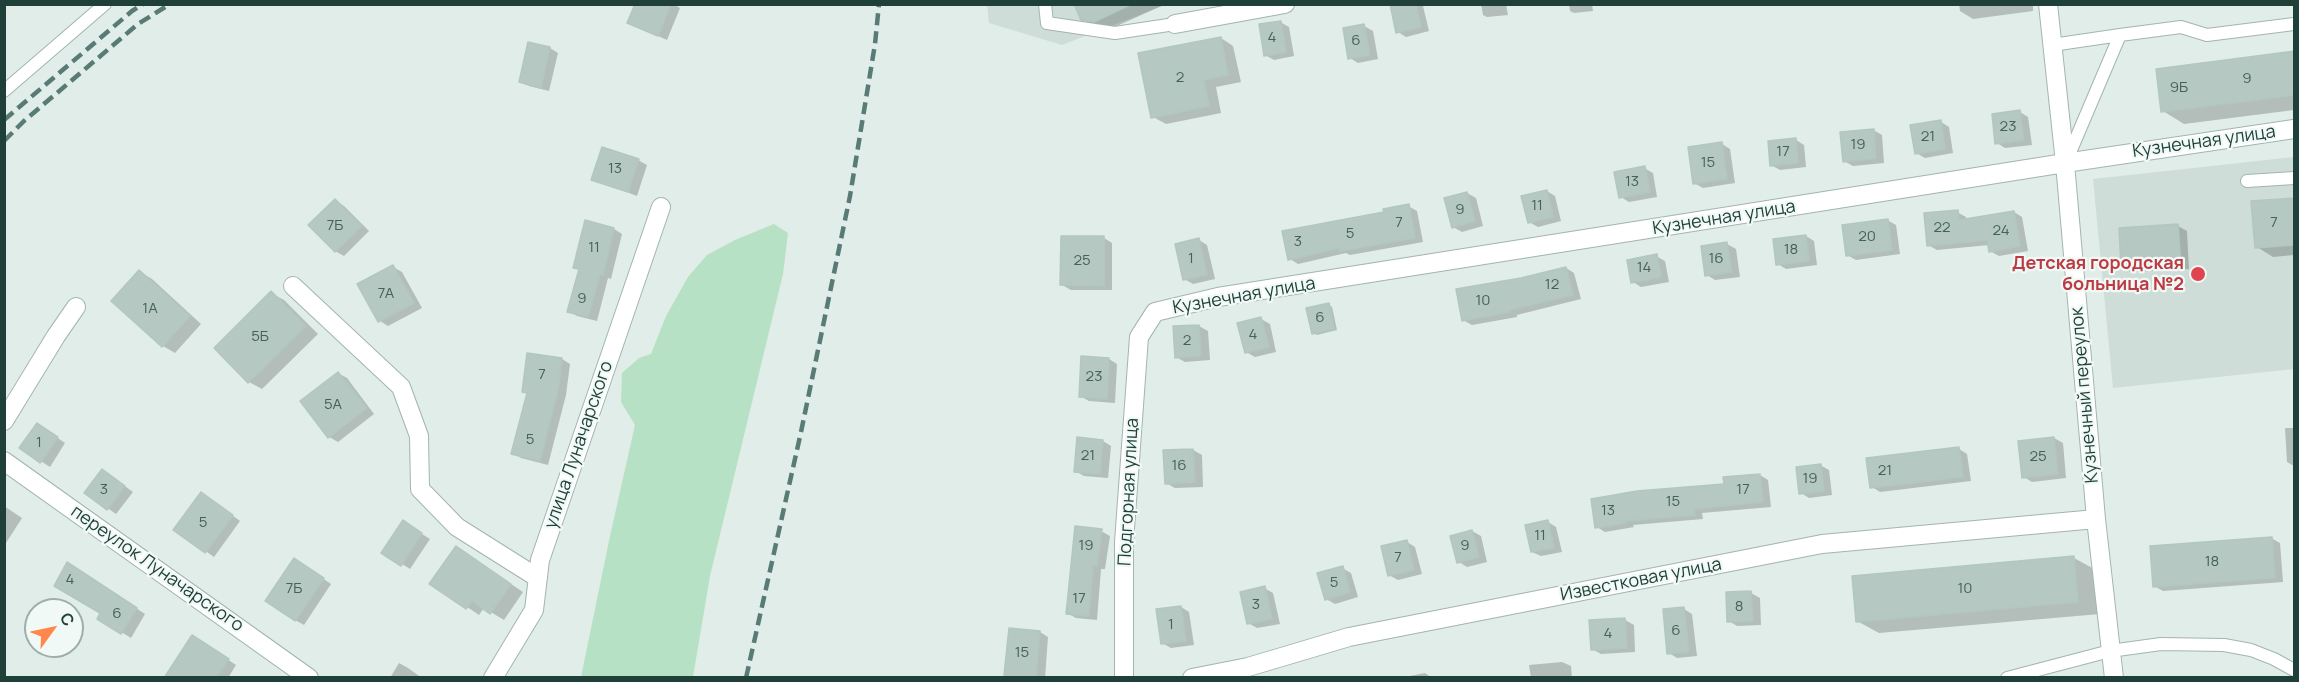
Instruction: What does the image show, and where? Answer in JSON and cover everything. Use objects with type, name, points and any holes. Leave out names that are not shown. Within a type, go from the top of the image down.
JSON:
[{"type":"street","points":[[1175,24],[1285,4]]},
{"type":"street","name":"Кузнечный переулок","points":[[2048,4],[2065,163],[2096,519],[2114,678]]},
{"type":"street","name":"Кузнечная улица","points":[[1155,312],[1218,297],[2065,163],[2295,129]]},
{"type":"street","name":"улица Луначарского","points":[[493,678],[534,610],[540,560],[661,207]]},
{"type":"street","points":[[293,286],[401,387],[418,436],[420,489],[457,527],[538,578]]},
{"type":"street","points":[[4,421],[76,307]]},
{"type":"street","name":"Подгорная улица","points":[[1124,678],[1124,542],[1139,337],[1155,312]]},
{"type":"street","name":"переулок Луначарского","points":[[4,461],[309,678]]},
{"type":"street","name":"Известковая улица","points":[[1192,678],[1248,667],[1349,637],[1822,544],[2096,519]]},
{"type":"lane","points":[[4,91],[105,4]]},
{"type":"lane","points":[[1046,4],[1047,23],[1115,33],[1175,24]]},
{"type":"lane","points":[[2052,45],[2181,27],[2207,35],[2295,24]]},
{"type":"lane","points":[[2065,163],[2120,35]]},
{"type":"lane","points":[[2247,181],[2295,178]]},
{"type":"lane","points":[[2007,678],[2110,651],[2161,644],[2224,645],[2251,650],[2295,670]]},
{"type":"shaded area","points":[[987,5],[1165,5],[1062,45],[989,23]]},
{"type":"shaded area","name":"Детская городская больница №2","points":[[2294,157],[2294,369],[2113,388],[2093,179]]},
{"type":"green space","points":[[774,224],[788,233],[783,274],[710,576],[693,677],[581,677],[635,425],[621,402],[622,373],[639,358],[651,354],[666,316],[688,277],[707,255],[735,240]]},
{"type":"building","points":[[635,4],[671,4],[658,36],[627,23]]},
{"type":"building","points":[[1074,4],[1132,4],[1094,22],[1081,20]]},
{"type":"building","points":[[1390,4],[1416,4],[1421,27],[1396,33]]},
{"type":"building","points":[[1281,21],[1286,52],[1264,56],[1259,24]]},
{"type":"building","points":[[1364,24],[1370,55],[1348,59],[1343,28]]},
{"type":"building","points":[[1221,37],[1228,75],[1204,80],[1209,106],[1151,118],[1138,53]]},
{"type":"building","points":[[528,42],[550,47],[541,88],[519,82]]},
{"type":"building","points":[[2295,51],[2295,95],[2161,112],[2156,69]]},
{"type":"building","points":[[2020,110],[2024,140],[1995,144],[1992,114]]},
{"type":"building","points":[[1941,120],[1945,149],[1915,154],[1910,125]]},
{"type":"building","points":[[1874,129],[1876,158],[1843,162],[1840,132]]},
{"type":"building","points":[[1796,138],[1798,163],[1770,166],[1768,141]]},
{"type":"building","points":[[1722,142],[1727,179],[1693,184],[1688,147]]},
{"type":"building","points":[[602,147],[639,159],[628,192],[591,180]]},
{"type":"building","points":[[1645,166],[1650,192],[1619,198],[1614,172]]},
{"type":"building","points":[[1547,190],[1553,217],[1528,223],[1521,196]]},
{"type":"building","points":[[1467,192],[1475,221],[1452,228],[1444,198]]},
{"type":"building","points":[[2295,198],[2295,245],[2255,248],[2251,201]]},
{"type":"building","points":[[335,199],[362,226],[335,252],[308,225]]},
{"type":"building","points":[[1409,204],[1415,238],[1340,251],[1340,248],[1288,260],[1282,231],[1384,212],[1383,209]]},
{"type":"building","points":[[1958,210],[1959,220],[2014,211],[2020,246],[1989,252],[1987,240],[1927,246],[1924,213]]},
{"type":"building","points":[[1888,219],[1892,250],[1846,256],[1842,225]]},
{"type":"building","points":[[585,220],[614,228],[603,275],[600,274],[588,317],[567,312],[579,269],[573,268]]},
{"type":"building","points":[[2178,224],[2181,265],[2121,268],[2119,228]]},
{"type":"building","points":[[1806,235],[1809,261],[1776,265],[1773,239]]},
{"type":"building","points":[[1061,236],[1104,236],[1104,286],[1060,285]]},
{"type":"building","points":[[1199,238],[1207,275],[1183,280],[1175,244]]},
{"type":"building","points":[[1727,242],[1732,272],[1705,276],[1701,246]]},
{"type":"building","points":[[1657,254],[1661,277],[1631,283],[1627,260]]},
{"type":"building","points":[[393,265],[414,303],[378,322],[357,284]]},
{"type":"building","points":[[1566,267],[1573,295],[1509,310],[1510,312],[1462,321],[1456,289],[1521,278]]},
{"type":"building","points":[[139,270],[190,316],[162,347],[111,301]]},
{"type":"building","points":[[271,291],[306,326],[248,383],[214,348]]},
{"type":"building","points":[[1329,303],[1334,329],[1312,334],[1306,308]]},
{"type":"building","points":[[1261,317],[1269,347],[1245,353],[1237,323]]},
{"type":"building","points":[[1199,325],[1201,356],[1175,358],[1173,326]]},
{"type":"building","points":[[527,353],[562,358],[558,390],[540,461],[511,454],[527,393],[522,392]]},
{"type":"building","points":[[1081,356],[1109,358],[1107,399],[1079,397]]},
{"type":"building","points":[[338,372],[367,408],[328,438],[300,401]]},
{"type":"building","points":[[37,423],[58,437],[40,463],[19,448]]},
{"type":"building","points":[[1077,437],[1103,440],[1100,474],[1074,472]]},
{"type":"building","points":[[2054,437],[2058,474],[2022,478],[2018,441]]},
{"type":"building","points":[[1959,447],[1963,477],[1870,488],[1866,458]]},
{"type":"building","points":[[1193,449],[1195,482],[1165,484],[1163,450]]},
{"type":"building","points":[[1821,464],[1824,491],[1799,494],[1796,467]]},
{"type":"building","points":[[102,469],[125,486],[107,510],[84,493]]},
{"type":"building","points":[[1760,474],[1763,502],[1694,509],[1695,515],[1626,521],[1626,523],[1595,528],[1591,499],[1637,491],[1724,484],[1723,477]]},
{"type":"building","points":[[201,492],[233,515],[205,553],[173,530]]},
{"type":"building","points":[[403,520],[422,533],[401,566],[381,553]]},
{"type":"building","points":[[1548,520],[1554,548],[1531,552],[1525,525]]},
{"type":"building","points":[[1075,526],[1102,529],[1097,566],[1093,565],[1089,616],[1066,614]]},
{"type":"building","points":[[1472,530],[1479,557],[1457,563],[1450,536]]},
{"type":"building","points":[[2272,537],[2275,578],[2153,587],[2150,546]]},
{"type":"building","points":[[1407,540],[1414,570],[1388,576],[1381,546]]},
{"type":"building","points":[[456,546],[511,584],[490,614],[472,601],[466,609],[429,584]]},
{"type":"building","points":[[2074,556],[2078,602],[1856,622],[1852,576]]},
{"type":"building","points":[[294,558],[324,578],[295,621],[265,601]]},
{"type":"building","points":[[67,562],[137,608],[121,634],[97,619],[100,613],[84,604],[84,598],[74,598],[54,586]]},
{"type":"building","points":[[1343,566],[1350,592],[1325,600],[1317,573]]},
{"type":"building","points":[[1265,586],[1272,619],[1247,624],[1240,592]]},
{"type":"building","points":[[1751,591],[1753,621],[1727,622],[1726,592]]},
{"type":"building","points":[[1181,606],[1186,641],[1161,644],[1156,609]]},
{"type":"building","points":[[1684,607],[1689,652],[1667,654],[1663,609]]},
{"type":"building","points":[[1625,618],[1627,648],[1591,650],[1589,620]]},
{"type":"building","points":[[1009,628],[1040,631],[1036,678],[1004,675]]},
{"type":"building","points":[[192,635],[229,659],[216,678],[164,678]]},
{"type":"railway","points":[[4,120],[143,4]]},
{"type":"railway","points":[[4,141],[24,121],[138,24],[170,4]]},
{"type":"railway","points":[[746,678],[801,432],[850,196],[875,44],[879,4]]},
{"type":"place","name":"Детская городская больница №2","points":[[2198,274]]}]
